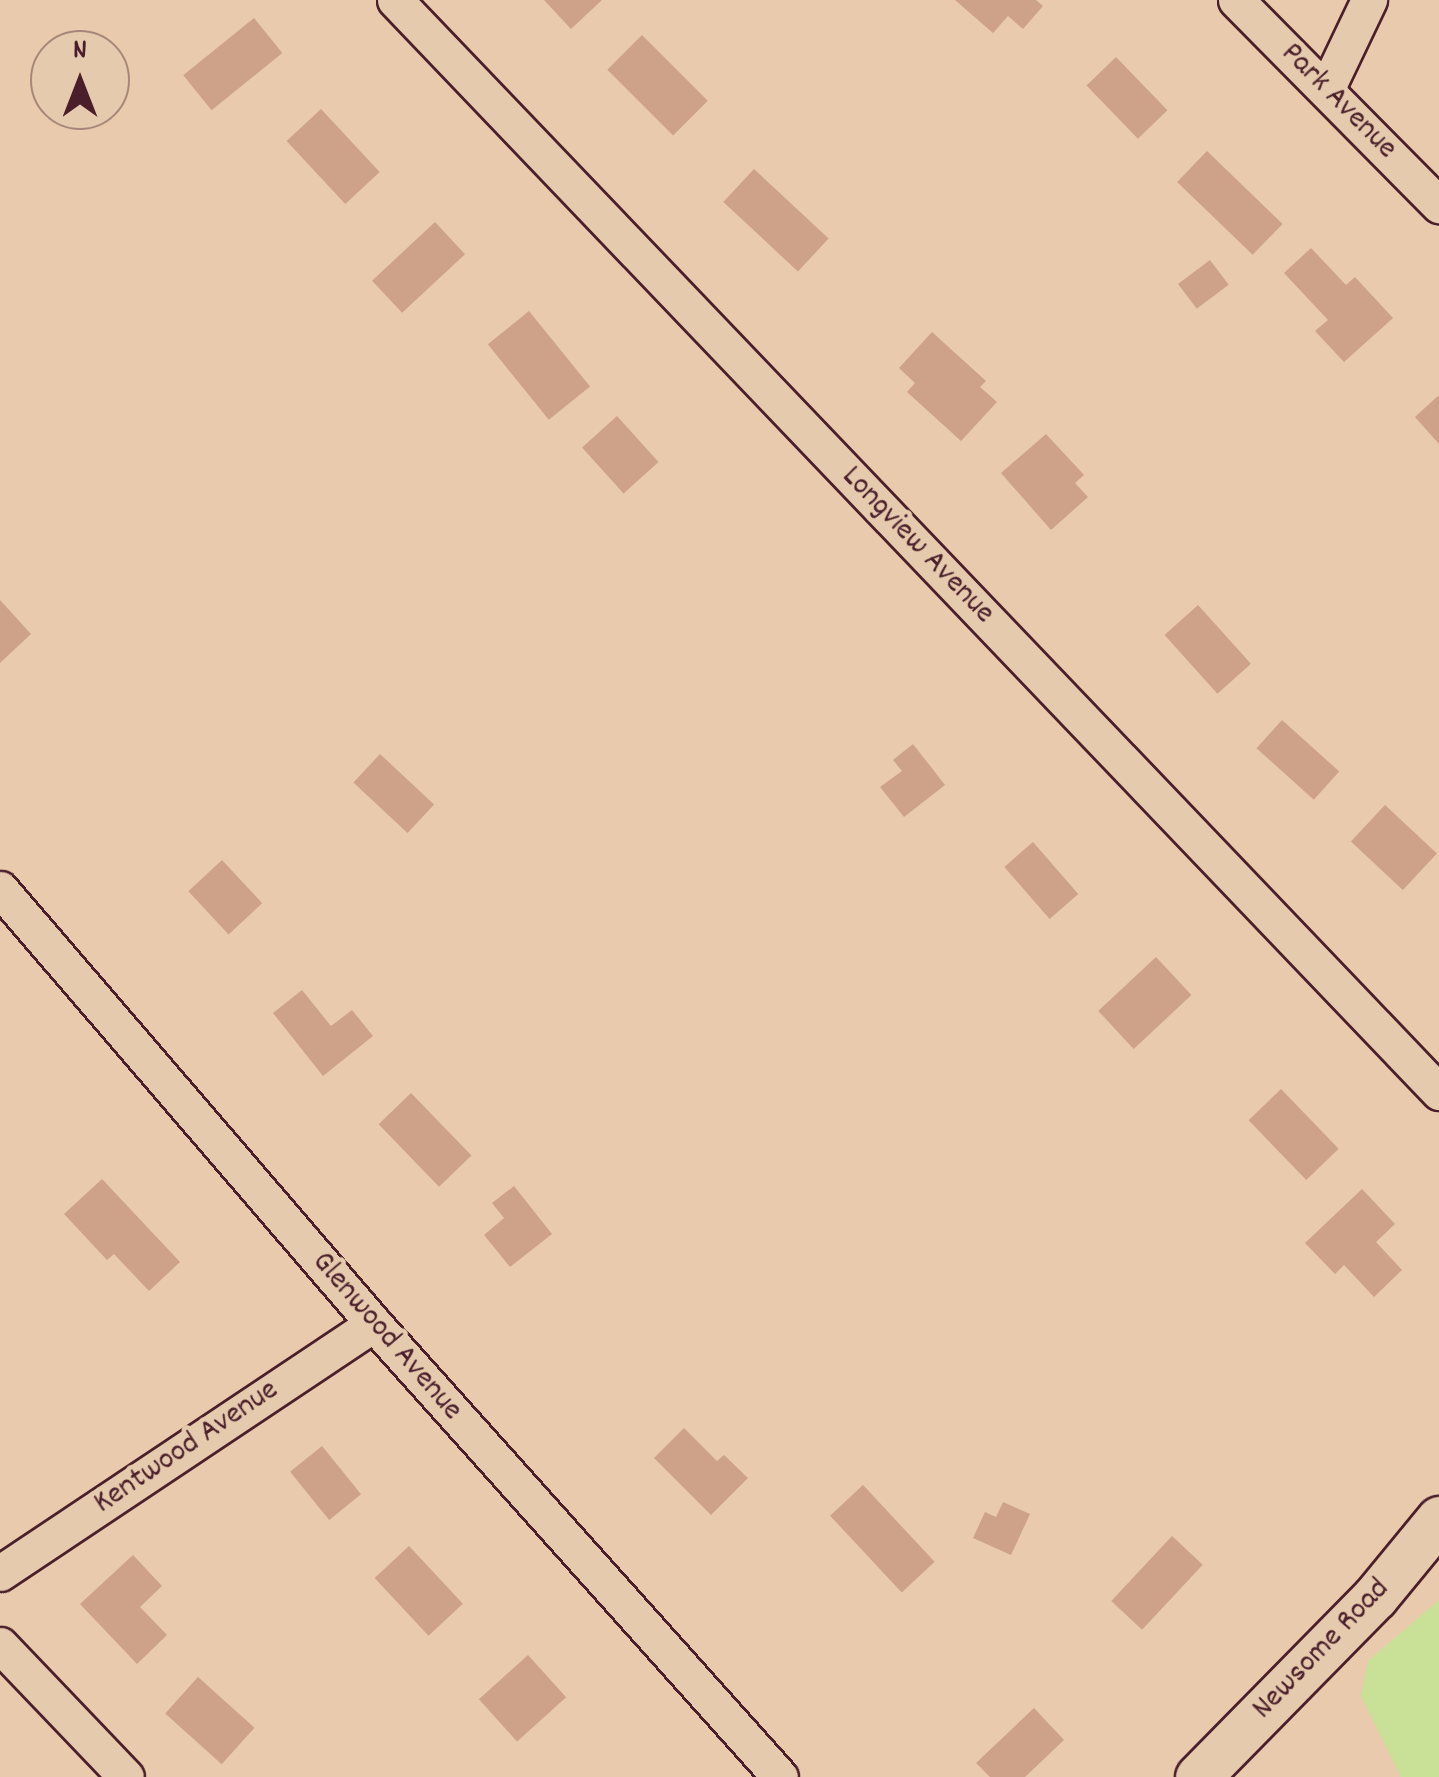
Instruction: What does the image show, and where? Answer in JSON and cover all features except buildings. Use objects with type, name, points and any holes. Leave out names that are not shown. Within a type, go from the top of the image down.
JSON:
[{"type":"street","name":"Longview Avenue","points":[[395,0],[1439,1092]]},
{"type":"street","name":"Park Avenue","points":[[1236,0],[1328,88],[1439,206]]},
{"type":"street","points":[[1328,88],[1369,0]]},
{"type":"street","name":"Glenwood Avenue","points":[[0,889],[374,1324],[780,1777]]},
{"type":"street","name":"Kentwood Avenue","points":[[0,1573],[374,1324]]},
{"type":"street","name":"Newsome Road","points":[[1198,1777],[1375,1597],[1439,1519]]},
{"type":"street","points":[[0,1645],[126,1777]]},
{"type":"green space","points":[[1439,1600],[1439,1777],[1401,1777],[1361,1696],[1368,1661]]}]
